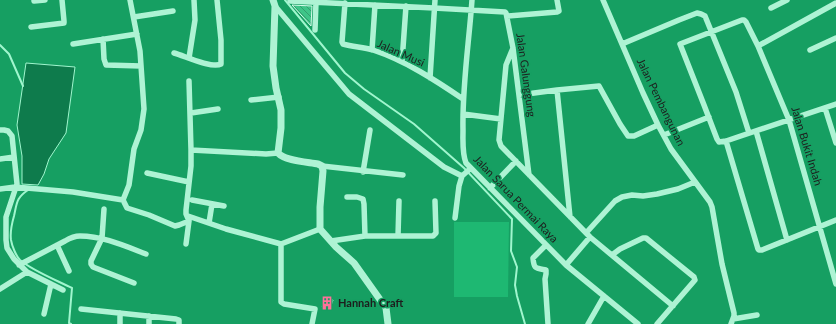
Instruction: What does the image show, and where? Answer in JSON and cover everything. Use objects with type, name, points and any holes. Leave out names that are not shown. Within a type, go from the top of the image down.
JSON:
[{"type":"street","points":[[34,1],[45,0]]},
{"type":"street","points":[[32,27],[64,23],[62,0]]},
{"type":"street","points":[[130,0],[140,51],[144,109],[141,130],[134,150],[129,185],[123,200],[127,208],[172,225],[179,225],[188,218]]},
{"type":"street","points":[[189,58],[195,20],[194,0]]},
{"type":"street","points":[[174,53],[209,64],[221,64],[221,40],[217,0]]},
{"type":"street","points":[[430,78],[435,0]]},
{"type":"street","name":"Jalan Sarua Permai Raya","points":[[472,0],[463,99],[464,157],[467,172],[490,188],[566,265],[638,324]]},
{"type":"street","points":[[290,1],[330,1],[504,12],[507,16],[557,12],[559,11],[557,0]]},
{"type":"street","name":"Jalan Pembangunan","points":[[603,0],[658,125],[671,148],[710,202],[722,264],[734,313],[732,322]]},
{"type":"street","points":[[771,8],[787,0]]},
{"type":"street","points":[[315,30],[316,2]]},
{"type":"street","points":[[274,3],[273,66],[281,110],[281,128],[278,153]]},
{"type":"street","points":[[274,3],[349,94],[444,167],[467,172],[459,186],[455,218]]},
{"type":"street","name":"Jalan Musi","points":[[345,3],[343,44],[372,50],[402,62],[463,99]]},
{"type":"street","points":[[758,46],[836,3]]},
{"type":"street","points":[[372,50],[376,5]]},
{"type":"street","points":[[402,62],[406,6]]},
{"type":"street","points":[[134,17],[173,11]]},
{"type":"street","points":[[622,44],[697,13],[705,16],[736,92],[749,133]]},
{"type":"street","name":"Jalan Galunggung","points":[[507,16],[513,48],[529,175]]},
{"type":"street","name":"Jalan Bukit Indah","points":[[712,32],[744,20],[758,46],[789,120],[836,284]]},
{"type":"street","points":[[712,32],[681,44],[680,46],[709,117],[716,139],[719,142],[726,141],[836,104]]},
{"type":"street","points":[[73,44],[137,34]]},
{"type":"street","points":[[810,50],[836,38]]},
{"type":"street","points":[[103,39],[104,63],[106,65],[141,66]]},
{"type":"street","points":[[513,48],[506,65],[501,119],[501,146],[588,235],[673,306]]},
{"type":"street","points":[[186,244],[188,218],[186,210],[191,150],[189,81]]},
{"type":"street","points":[[519,95],[598,86],[628,136],[634,136],[658,125]]},
{"type":"street","points":[[556,90],[570,217]]},
{"type":"street","points":[[251,100],[279,97]]},
{"type":"street","points":[[825,108],[836,143]]},
{"type":"street","points":[[191,113],[218,109]]},
{"type":"street","points":[[463,114],[501,119]]},
{"type":"street","points":[[664,135],[709,117]]},
{"type":"street","points":[[0,130],[7,130],[12,136],[18,187],[6,217],[7,248],[14,259],[22,264],[27,272],[63,290]]},
{"type":"street","points":[[363,172],[370,130]]},
{"type":"street","points":[[756,131],[787,240]]},
{"type":"street","points":[[726,141],[759,250],[836,220]]},
{"type":"street","points":[[191,150],[266,154],[278,153],[279,156],[322,166],[363,172],[403,175]]},
{"type":"street","points":[[0,159],[14,157]]},
{"type":"street","points":[[490,188],[516,161]]},
{"type":"street","points":[[322,166],[320,228],[343,254],[354,263],[386,308],[388,324]]},
{"type":"street","points":[[147,173],[189,182]]},
{"type":"street","points":[[566,265],[615,201],[622,197],[632,195],[643,196],[657,194],[678,189],[695,182]]},
{"type":"street","points":[[0,189],[18,187],[73,192],[123,200]]},
{"type":"street","points":[[347,197],[357,197],[363,199],[365,236]]},
{"type":"street","points":[[192,200],[224,206]]},
{"type":"street","points":[[398,236],[399,201]]},
{"type":"street","points":[[331,241],[365,236],[433,236],[436,233],[435,201]]},
{"type":"street","points":[[209,223],[212,204]]},
{"type":"street","points":[[104,209],[102,238],[91,264],[134,283]]},
{"type":"street","points":[[0,220],[6,217]]},
{"type":"street","points":[[188,218],[281,244],[320,228]]},
{"type":"street","points":[[22,264],[57,244],[72,237],[79,236],[102,238],[146,254]]},
{"type":"street","points":[[612,255],[620,249],[646,238],[695,279],[657,324]]},
{"type":"street","points":[[57,244],[69,271]]},
{"type":"street","points":[[281,244],[282,302],[284,304],[315,309],[312,324]]},
{"type":"street","points":[[546,245],[533,258],[536,268],[546,270],[545,279],[548,324]]},
{"type":"street","points":[[0,252],[7,248]]},
{"type":"street","points":[[0,288],[27,272]]},
{"type":"street","points":[[44,314],[51,284]]},
{"type":"street","points":[[588,324],[604,296]]},
{"type":"street","points":[[81,309],[177,319],[179,324]]},
{"type":"street","points":[[120,313],[120,324]]},
{"type":"street","points":[[732,322],[757,315]]},
{"type":"street","points":[[149,316],[149,324]]},
{"type":"shaded area","points":[[26,63],[75,67],[66,133],[49,159],[44,174],[38,185],[22,184],[22,156],[17,125]]},
{"type":"shaded area","points":[[454,222],[509,222],[508,297],[454,297]]},
{"type":"building","points":[[292,5],[312,6],[311,26]]},
{"type":"building","name":"Hannah Craft","points":[[325,297],[333,300],[330,309],[322,307]]},
{"type":"waterway","points":[[285,0],[345,73],[364,89],[414,124],[464,168],[512,219],[511,251],[517,267],[515,285],[525,324]]},
{"type":"waterway","points":[[0,45],[9,54],[23,86]]},
{"type":"waterway","points":[[28,190],[19,198],[17,204],[11,231],[12,245],[20,260],[25,264],[38,272],[72,288],[69,323],[71,324]]},
{"type":"place","name":"Hannah Craft","points":[[327,303]]}]
